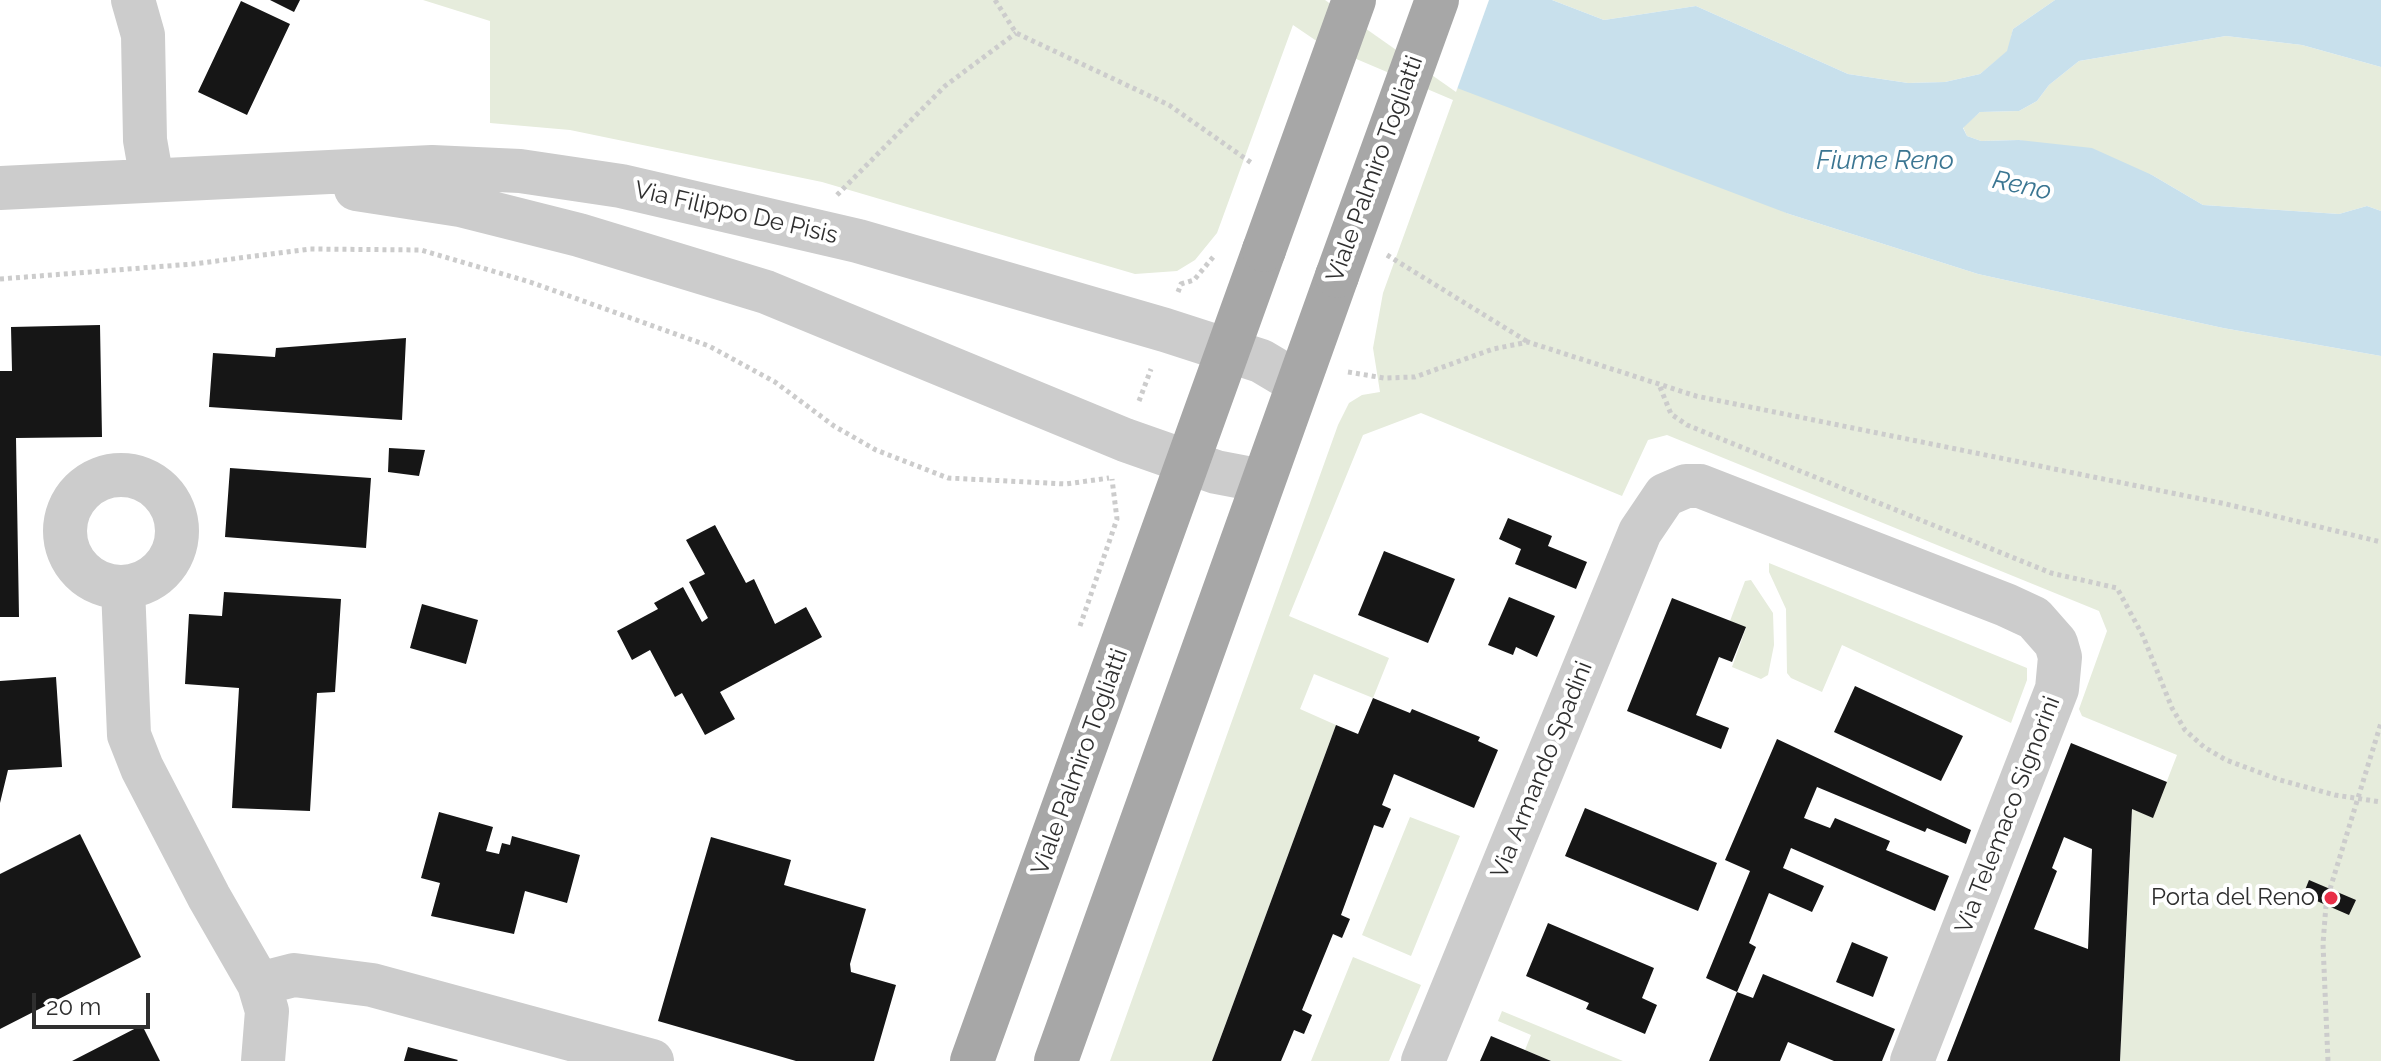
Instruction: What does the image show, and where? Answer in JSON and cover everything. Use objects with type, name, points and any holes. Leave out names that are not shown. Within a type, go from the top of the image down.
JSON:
[{"type":"main road","name":"Viale Palmiro Togliatti","points":[[972,1061],[1354,0]]},
{"type":"main road","name":"Viale Palmiro Togliatti","points":[[1056,1061],[1437,0]]},
{"type":"street","points":[[133,0],[143,35],[145,140],[152,180]]},
{"type":"street","name":"Via Filippo De Pisis","points":[[0,188],[432,167],[520,171],[621,186],[858,241],[1228,349]]},
{"type":"street","name":"Via Filippo De Pisis","points":[[230,177],[347,188],[460,205],[669,261],[766,292],[882,337],[1118,458],[1188,463]]},
{"type":"street","points":[[1228,349],[1261,361],[1298,383]]},
{"type":"street","points":[[1188,463],[1263,481]]},
{"type":"street","name":"Via Telemaco Signorini","points":[[1675,489],[1686,486],[1712,488],[1992,599],[2034,618],[2056,643],[2060,657],[2057,689],[1912,1061]]},
{"type":"street","name":"Via Armando Spadini","points":[[1423,1061],[1640,532],[1656,503],[1675,489]]},
{"type":"street","points":[[123,588],[129,735],[142,768],[259,984],[267,1011],[263,1061]]},
{"type":"street","points":[[259,984],[294,975],[372,985],[652,1061]]},
{"type":"path","points":[[836,196],[840,188],[945,86],[1016,33]]},
{"type":"path","points":[[1108,545],[1117,519],[1118,458],[1181,284],[1194,280],[1205,270],[1221,244]]},
{"type":"path","points":[[0,279],[193,264],[310,249],[421,250],[530,282],[709,346],[775,382],[834,426],[876,450],[948,478],[1066,484],[1118,458]]},
{"type":"path","points":[[1346,372],[1384,378],[1415,377],[1493,349],[1528,342],[1696,396],[2226,504],[2381,542]]},
{"type":"path","points":[[2172,708],[2185,730],[2204,747],[2226,760],[2280,780],[2381,802]]},
{"type":"path","points":[[2330,889],[2381,723]]},
{"type":"path","points":[[2326,905],[2323,944],[2328,1061]]},
{"type":"green space","points":[[423,0],[1329,0],[1789,214],[1978,274],[2223,328],[2381,356],[2381,1061],[2120,1061],[2132,809],[2153,817],[2177,755],[2082,716],[2079,709],[2107,631],[2099,611],[1667,435],[1648,440],[1622,496],[1421,413],[1363,435],[1289,616],[1389,658],[1373,698],[1314,674],[1300,709],[1336,725],[1212,1061],[1110,1061],[1338,425],[1349,403],[1362,395],[1380,392],[1373,348],[1383,293],[1453,100],[1321,44],[1293,25],[1217,233],[1195,260],[1177,271],[1135,274],[822,182],[570,130],[490,123],[490,21]]},
{"type":"green space","points":[[1552,0],[2055,0],[2013,29],[2008,51],[1980,74],[1945,82],[1908,83],[1848,74],[1696,6],[1604,20]]},
{"type":"green space","points":[[2226,36],[2302,45],[2381,67],[2381,211],[2367,206],[2339,214],[2203,205],[2152,175],[2019,140],[1981,141],[1967,136],[1963,127],[1980,112],[2019,111],[2037,101],[2049,85],[2079,61]]},
{"type":"green space","points":[[1769,563],[2027,668],[2027,680],[2011,723],[1842,645],[1822,692],[1791,678],[1787,673],[1786,609],[1769,572]]},
{"type":"green space","points":[[1751,580],[1773,613],[1774,645],[1768,675],[1761,679],[1732,667],[1746,628],[1730,621],[1745,581]]},
{"type":"green space","points":[[1410,817],[1460,836],[1411,956],[1362,935]]},
{"type":"green space","points":[[1353,957],[1421,985],[1389,1061],[1311,1061]]},
{"type":"green space","points":[[1502,1011],[1623,1061],[1551,1061],[1525,1050],[1531,1035],[1498,1021]]},
{"type":"water","name":"Fiume Reno","points":[[1329,0],[1552,0],[1604,20],[1696,6],[1848,74],[1908,83],[1945,82],[1980,74],[2007,51],[2013,29],[2055,0],[2381,0],[2381,67],[2302,45],[2226,36],[2079,61],[2049,85],[2037,101],[2019,111],[1980,112],[1963,128],[1967,136],[1981,141],[2019,140],[2092,148],[2152,175],[2203,205],[2339,214],[2367,206],[2381,211],[2381,356],[2223,328],[1978,274],[1789,214],[1457,88]]},
{"type":"pier","points":[[1325,0],[1489,0],[1456,92]]},
{"type":"building","points":[[270,0],[300,0],[294,12]]},
{"type":"building","points":[[241,1],[290,24],[247,115],[198,92]]},
{"type":"building","points":[[100,325],[102,437],[16,438],[19,617],[0,617],[0,371],[12,371],[11,327]]},
{"type":"building","points":[[406,338],[402,420],[209,407],[213,353],[275,357],[276,348]]},
{"type":"building","points":[[389,448],[425,450],[419,476],[388,472]]},
{"type":"building","points":[[230,468],[371,478],[366,548],[225,537]]},
{"type":"building","points":[[1508,518],[1552,536],[1548,546],[1587,562],[1576,589],[1515,564],[1521,549],[1499,539]]},
{"type":"building","points":[[715,525],[746,583],[754,579],[775,624],[806,607],[822,637],[720,692],[735,719],[705,735],[682,693],[675,697],[650,650],[632,660],[617,631],[658,609],[654,603],[683,587],[702,622],[708,618],[689,582],[705,574],[686,540]]},
{"type":"building","points":[[1384,551],[1455,579],[1428,643],[1358,615]]},
{"type":"building","points":[[224,592],[341,599],[335,692],[317,693],[310,811],[232,808],[239,688],[185,684],[189,614],[222,616]]},
{"type":"building","points":[[1509,597],[1555,616],[1537,657],[1516,647],[1513,655],[1488,645]]},
{"type":"building","points":[[1672,598],[1746,627],[1732,662],[1719,657],[1696,715],[1729,728],[1721,749],[1627,711]]},
{"type":"building","points":[[422,604],[478,620],[466,664],[410,648]]},
{"type":"building","points":[[56,677],[62,767],[8,770],[0,803],[0,681]]},
{"type":"building","points":[[1855,686],[1963,736],[1941,781],[1834,732]]},
{"type":"building","points":[[1373,698],[1410,713],[1412,709],[1480,737],[1478,741],[1498,750],[1474,808],[1394,774],[1382,805],[1391,809],[1383,828],[1374,825],[1341,915],[1350,919],[1342,938],[1333,934],[1302,1010],[1312,1015],[1304,1034],[1294,1030],[1281,1061],[1212,1061],[1336,725],[1358,734]]},
{"type":"building","points":[[1777,739],[1971,830],[1966,844],[1927,828],[1925,832],[1817,787],[1804,818],[1830,828],[1835,818],[1890,841],[1886,850],[1949,876],[1935,911],[1791,848],[1783,868],[1824,886],[1812,912],[1769,893],[1749,943],[1756,947],[1737,992],[1706,978],[1750,871],[1725,860]]},
{"type":"building","points":[[2071,743],[2167,782],[2153,818],[2132,809],[2120,1061],[1947,1061]],"holes":[[[2064,837],[2092,849],[2088,949],[2034,929],[2057,871],[2052,868]]]},
{"type":"building","points":[[1585,808],[1717,863],[1698,911],[1565,856]]},
{"type":"building","points":[[439,812],[493,827],[486,851],[499,854],[502,843],[510,845],[512,836],[580,855],[567,903],[525,891],[514,934],[431,916],[440,883],[421,878]]},
{"type":"building","points":[[80,834],[141,957],[0,1029],[0,874]]},
{"type":"building","points":[[711,837],[791,860],[784,885],[866,909],[850,964],[851,972],[896,985],[874,1061],[796,1061],[658,1021]]},
{"type":"building","name":"Porta del Reno","points":[[2309,880],[2356,900],[2349,915],[2303,895]]},
{"type":"building","points":[[1548,923],[1654,968],[1642,998],[1657,1005],[1645,1034],[1586,1009],[1589,1003],[1526,976]]},
{"type":"building","points":[[1852,942],[1888,957],[1873,997],[1836,982]]},
{"type":"building","points":[[1763,974],[1895,1029],[1882,1061],[1834,1061],[1788,1042],[1780,1061],[1709,1061],[1737,992],[1753,998]]},
{"type":"building","points":[[142,1025],[160,1061],[72,1061]]},
{"type":"building","points":[[1491,1036],[1525,1050],[1551,1061],[1480,1061]]},
{"type":"building","points":[[408,1047],[458,1060],[404,1061]]},
{"type":"place","name":"Porta del Reno","points":[[2331,898]]},
{"type":"water label","name":"Reno","points":[[2022,186]]}]
